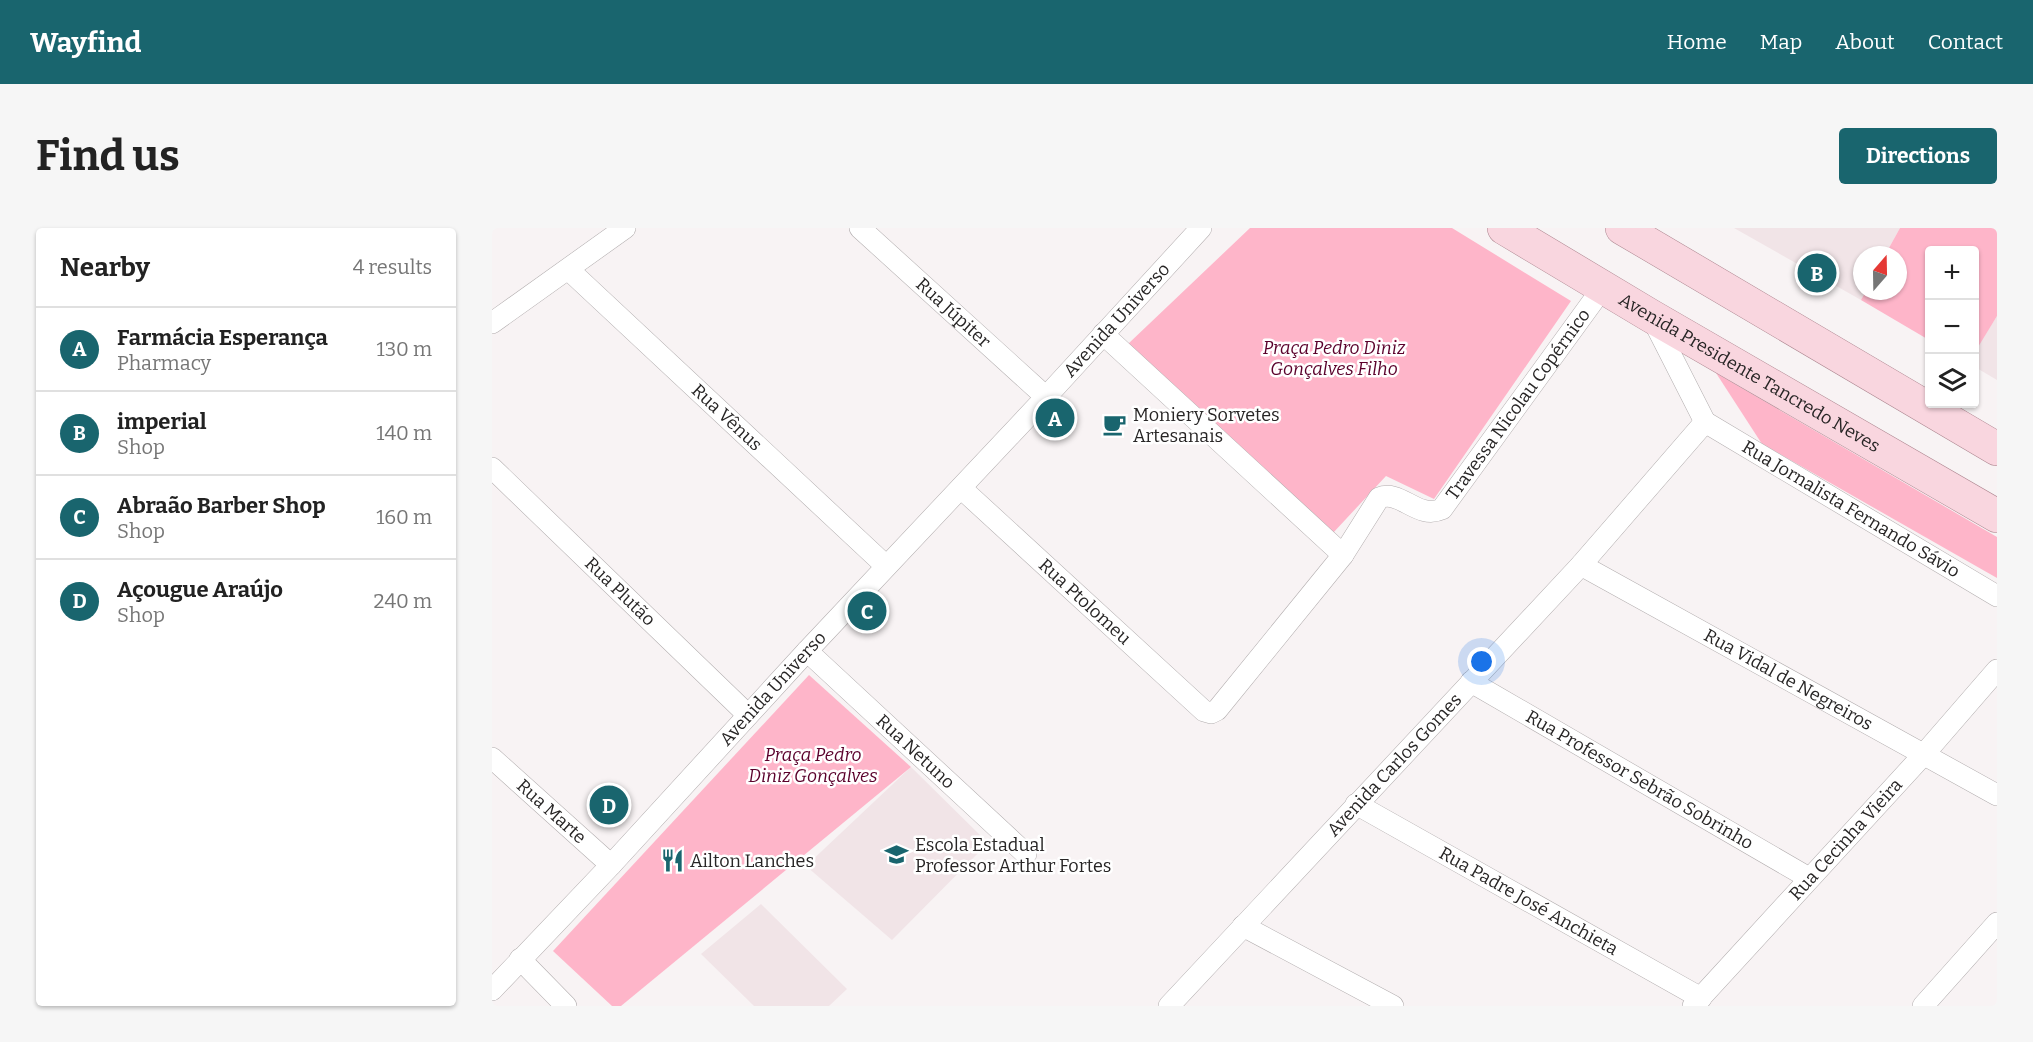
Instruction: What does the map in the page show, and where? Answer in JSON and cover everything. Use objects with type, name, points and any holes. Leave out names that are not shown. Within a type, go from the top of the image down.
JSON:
[{"type":"main road","name":"Avenida Presidente Tancredo Neves","points":[[1504,228],[1651,316],[1997,516]]},
{"type":"main road","points":[[1622,228],[1997,449]]},
{"type":"main road","points":[[1966,499],[1997,509]]},
{"type":"street","points":[[492,324],[625,228]]},
{"type":"street","name":"Rua Júpiter","points":[[860,228],[1046,397]]},
{"type":"street","name":"Avenida Universo","points":[[492,990],[611,865],[1201,228]]},
{"type":"street","name":"Rua Vênus","points":[[569,270],[886,566]]},
{"type":"street","name":"Travessa Nicolau Copérnico","points":[[1211,713],[1217,710],[1343,555],[1379,498],[1388,496],[1395,498],[1425,512],[1442,509],[1604,286]]},
{"type":"street","points":[[1651,316],[1705,422]]},
{"type":"street","points":[[1103,333],[1343,555]]},
{"type":"street","name":"Avenida Carlos Gomes","points":[[1169,1006],[1581,565],[1705,422]]},
{"type":"street","name":"Rua Jornalista Fernando Sávio","points":[[1705,422],[1997,596]]},
{"type":"street","name":"Rua Plutão","points":[[492,468],[748,715]]},
{"type":"street","name":"Rua Ptolomeu","points":[[961,488],[1204,711],[1211,713]]},
{"type":"street","name":"Rua Vidal de Negreiros","points":[[1581,565],[1925,753],[1997,795]]},
{"type":"street","name":"Rua Netuno","points":[[807,651],[1026,854]]},
{"type":"street","name":"Rua Cecinha Vieira","points":[[1697,1002],[1925,753],[1997,670]]},
{"type":"street","name":"Rua Professor Sebrão Sobrinho","points":[[1471,682],[1809,878]]},
{"type":"street","name":"Rua Marte","points":[[492,758],[611,865]]},
{"type":"street","name":"Rua Padre José Anchieta","points":[[1356,804],[1697,1002]]},
{"type":"street","points":[[1923,1006],[1997,923]]},
{"type":"street","points":[[1243,926],[1390,1005]]},
{"type":"street","points":[[520,959],[566,1006]]},
{"type":"shaded area","points":[[1734,228],[1900,228],[1890,246],[1853,246],[1853,295]]},
{"type":"shaded area","points":[[1997,316],[1997,380],[1979,369],[1979,344]]},
{"type":"shaded area","name":"Escola Estadual Professor Arthur Fortes","points":[[911,767],[988,843],[892,940],[806,866]]},
{"type":"shaded area","points":[[761,904],[847,989],[829,1006],[754,1006],[701,954]]},
{"type":"green space","name":"Praça Pedro Diniz Gonçalves Filho","points":[[1250,228],[1452,228],[1571,301],[1434,499],[1386,476],[1333,533],[1128,344]]},
{"type":"green space","points":[[1900,228],[1997,228],[1997,316],[1979,345],[1979,246],[1925,246],[1925,338],[1861,300],[1907,300],[1907,246],[1890,246]]},
{"type":"green space","points":[[1716,373],[1997,537],[1997,578],[1762,444]]},
{"type":"green space","name":"Praça Pedro Diniz Gonçalves","points":[[809,675],[911,767],[621,1006],[612,1006],[553,951]]},
{"type":"place","name":"imperial","points":[[1817,273]]},
{"type":"place","name":"Farmácia Esperança","points":[[1055,418]]},
{"type":"place","name":"Moniery Sorvetes Artesanais","points":[[1115,425]]},
{"type":"place","name":"Abraão Barber Shop","points":[[867,611]]},
{"type":"place","name":"Açougue Araújo","points":[[609,805]]},
{"type":"place","name":"Escola Estadual Professor Arthur Fortes","points":[[897,855]]},
{"type":"place","name":"Ailton Lanches","points":[[672,861]]}]
